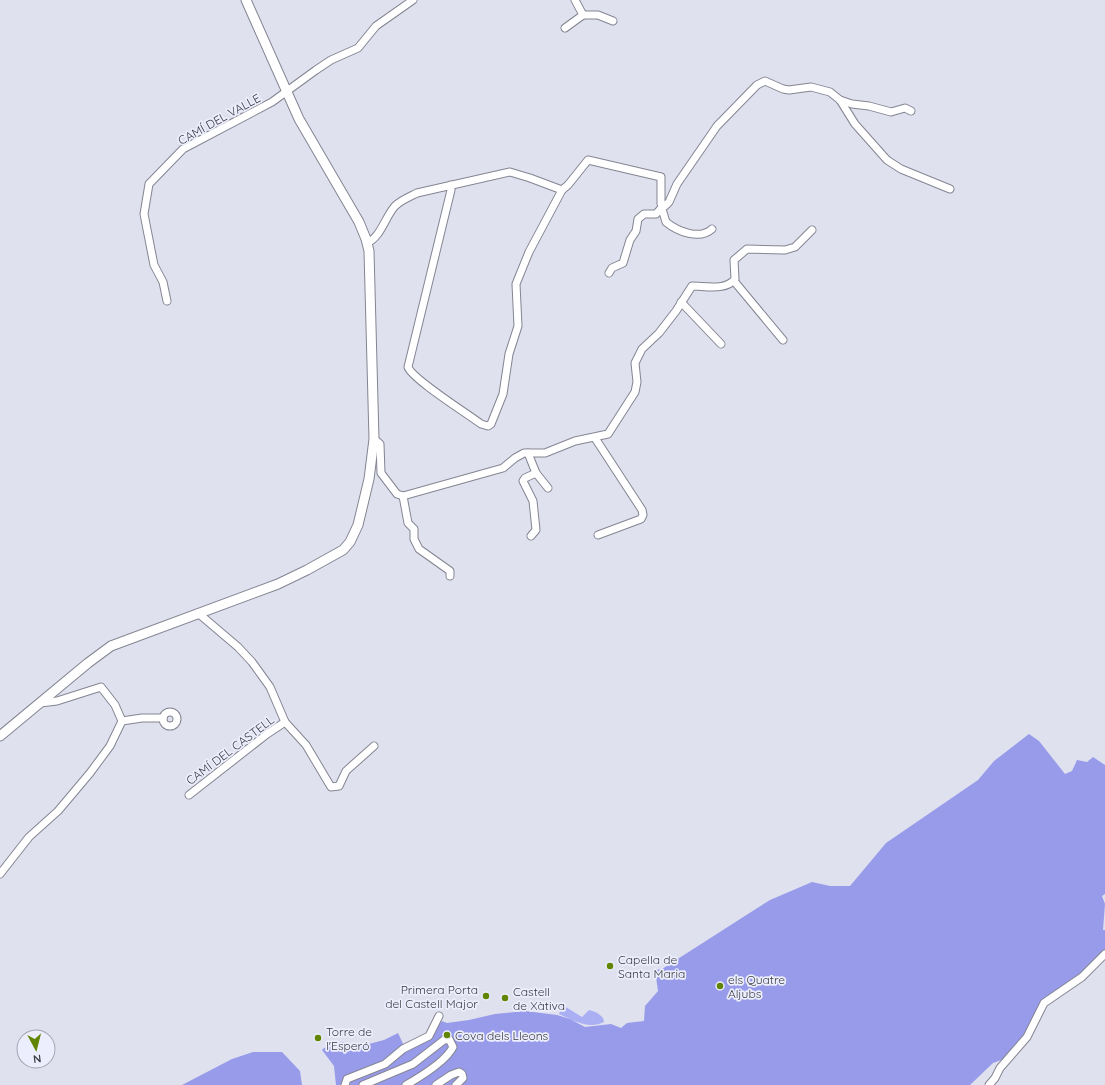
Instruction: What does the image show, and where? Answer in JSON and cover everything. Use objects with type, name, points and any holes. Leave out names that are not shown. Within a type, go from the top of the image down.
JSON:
[{"type":"main road","points":[[0,736],[111,646],[278,584],[307,570],[342,550],[350,542],[358,525],[369,479],[374,439],[370,288],[367,243],[364,231],[312,145],[286,92],[246,0]]},
{"type":"street","name":"CAMÍ DEL VALLE","points":[[167,301],[163,282],[154,265],[144,214],[149,184],[183,149],[272,102],[296,83],[331,60],[358,48],[376,26],[413,0]]},
{"type":"street","points":[[575,0],[583,15]]},
{"type":"street","points":[[565,28],[583,15],[598,15],[613,21]]},
{"type":"street","points":[[609,273],[612,268],[623,263],[630,240],[636,232],[638,219],[644,214],[656,214],[669,202],[677,184],[717,126],[757,85],[766,81],[789,90],[803,87],[817,88],[830,92],[840,100],[856,124],[887,160],[901,169],[950,189]]},
{"type":"street","points":[[840,100],[891,112],[905,108],[910,111]]},
{"type":"street","points":[[451,185],[408,365],[411,374],[482,424],[488,426],[491,424],[503,394],[509,354],[518,326],[516,284],[529,252],[562,190],[568,185],[588,160],[661,177],[661,204],[666,222],[677,229],[701,235],[705,235],[712,229]]},
{"type":"street","points":[[367,243],[375,238],[398,203],[416,193],[510,172],[562,190]]},
{"type":"street","points":[[783,340],[734,281],[734,260],[747,249],[785,250],[795,247],[812,230]]},
{"type":"street","points":[[374,439],[380,444],[381,473],[398,494],[403,496],[503,468],[515,458],[528,453],[545,453],[575,441],[595,438],[608,434],[612,430],[635,392],[637,382],[635,363],[642,349],[659,333],[692,286],[718,287],[734,281]]},
{"type":"street","points":[[681,302],[721,344]]},
{"type":"street","points":[[595,438],[642,510],[643,515],[641,519],[598,535]]},
{"type":"street","points":[[528,453],[536,473],[548,488]]},
{"type":"street","points":[[531,536],[536,530],[533,501],[523,481],[525,478],[536,473]]},
{"type":"street","points":[[403,496],[408,523],[414,529],[414,539],[419,549],[450,570],[450,576]]},
{"type":"street","name":"CAMÍ DEL CASTELL","points":[[198,613],[238,647],[252,662],[270,687],[285,722],[306,745],[331,787],[339,786],[346,770],[374,746]]},
{"type":"street","points":[[1,872],[29,837],[58,811],[90,773],[110,746],[122,721],[115,705],[101,687],[57,702],[40,703]]},
{"type":"street","points":[[122,721],[142,718],[163,718]]},
{"type":"street","name":"CAMÍ DEL CASTELL","points":[[189,795],[267,734],[285,722]]},
{"type":"street","points":[[985,1085],[989,1085],[996,1078],[1000,1068],[1027,1037],[1044,1003],[1082,977],[1105,954]]},
{"type":"street","points":[[346,1085],[347,1079],[385,1064],[403,1049],[429,1036],[438,1016]]},
{"type":"street","points":[[363,1085],[413,1064],[444,1040],[451,1041],[453,1047],[449,1053],[430,1069],[406,1085]]},
{"type":"street","points":[[436,1085],[451,1075],[459,1072],[462,1074],[463,1078],[456,1085]]},
{"type":"shaded area","points":[[1029,734],[1039,741],[1065,774],[1072,771],[1077,760],[1087,762],[1093,757],[1105,765],[1105,894],[1102,896],[1105,904],[1103,930],[1105,930],[1105,950],[1081,974],[1047,997],[1017,1046],[1004,1059],[993,1063],[970,1085],[336,1085],[334,1066],[322,1050],[324,1048],[342,1042],[346,1043],[349,1049],[363,1047],[365,1045],[384,1040],[398,1033],[406,1050],[424,1042],[442,1021],[447,1023],[495,1014],[525,1011],[557,1015],[570,1019],[585,1027],[611,1024],[621,1028],[627,1023],[644,1021],[645,1006],[658,991],[655,970],[662,969],[770,900],[812,882],[830,886],[850,886],[886,843],[978,780],[994,761]]},
{"type":"shaded area","points":[[561,1004],[582,1017],[589,1010],[593,1011],[601,1015],[604,1022],[587,1025],[575,1021],[559,1014],[561,1009],[559,1006]]},
{"type":"shaded area","points":[[253,1052],[282,1052],[300,1071],[302,1085],[182,1085],[232,1059]]},
{"type":"place","name":"Capella de Santa Maria","points":[[610,966]]},
{"type":"place","name":"els Quatre Aljubs","points":[[720,986]]},
{"type":"place","name":"Primera Porta del Castell Major","points":[[486,996]]},
{"type":"place","name":"Castell de Xàtiva","points":[[505,998]]},
{"type":"place","name":"Cova dels Lleons","points":[[447,1035]]},
{"type":"place","name":"Torre de l'Esperó","points":[[318,1038]]}]
